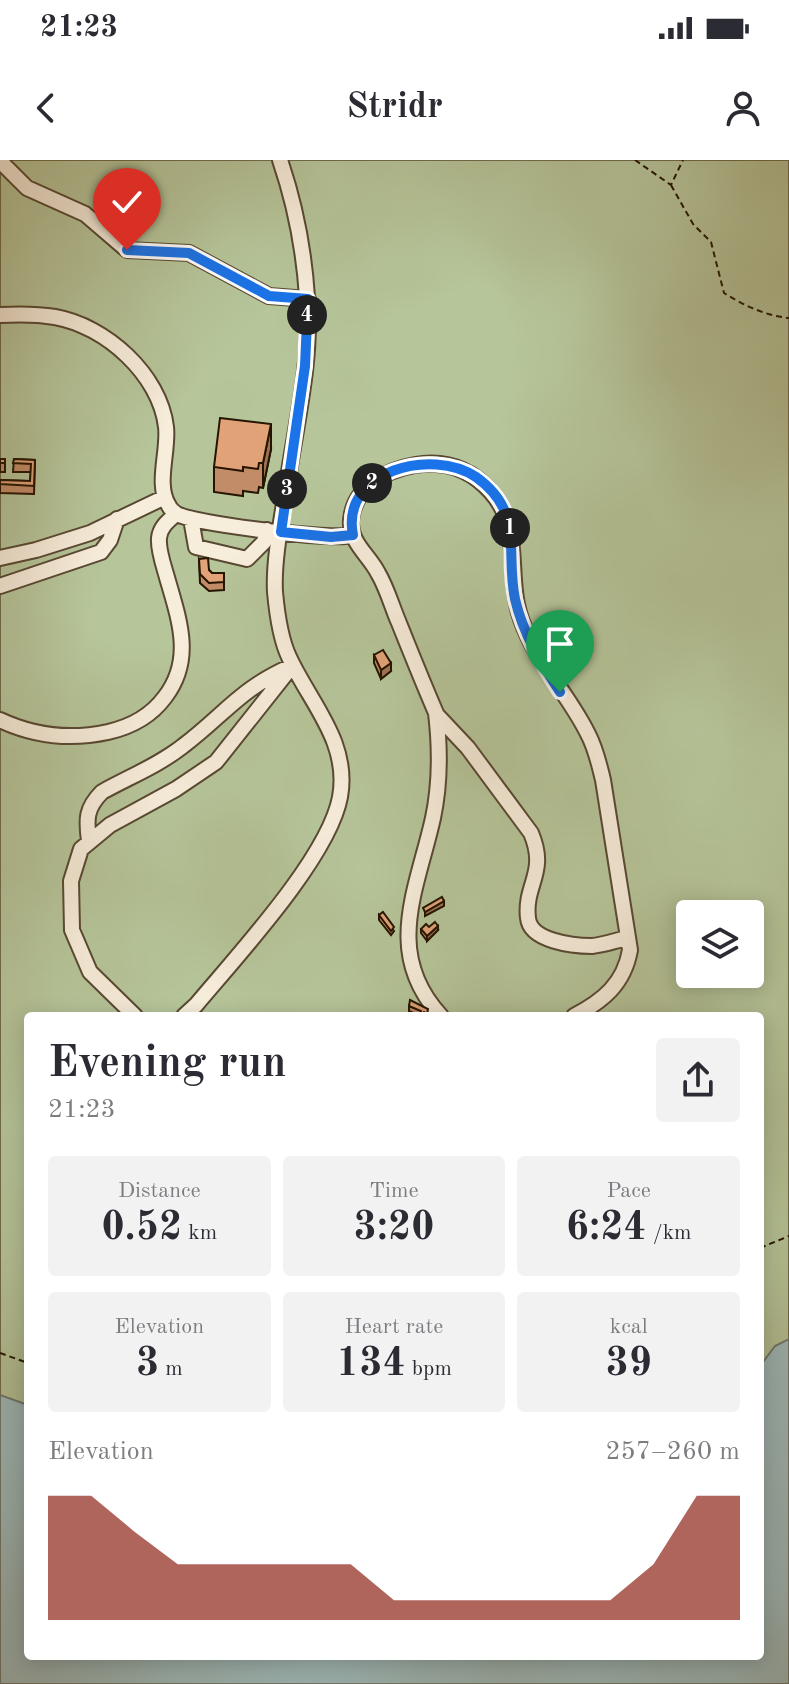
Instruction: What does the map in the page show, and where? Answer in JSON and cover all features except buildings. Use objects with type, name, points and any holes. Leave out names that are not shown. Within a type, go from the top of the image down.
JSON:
[{"type":"lane","points":[[188,1012],[274,911],[315,852],[336,813],[341,794],[339,753],[333,734],[293,665],[282,637],[275,589],[274,531],[305,366],[308,299],[294,203],[280,160]]},
{"type":"lane","points":[[0,161],[27,188],[85,214],[127,250],[189,253],[269,296],[308,299]]},
{"type":"lane","points":[[0,315],[56,317],[95,333],[129,359],[153,388],[162,407],[167,429],[165,497],[169,508],[184,516],[274,531],[331,537],[353,535]]},
{"type":"lane","points":[[437,1012],[416,980],[408,957],[409,912],[437,799],[436,713],[380,576],[353,535],[350,523],[354,506],[364,490],[380,477],[402,468],[440,462],[461,468],[478,479],[504,509],[511,531],[515,596],[520,617],[544,667],[575,712],[597,754],[629,959],[619,981],[604,998],[581,1012]]},
{"type":"lane","points":[[0,558],[66,542],[165,497]]},
{"type":"lane","points":[[184,516],[196,547],[247,559],[274,531]]},
{"type":"lane","points":[[0,720],[34,732],[67,737],[89,736],[133,724],[162,701],[172,687],[184,645],[162,562],[159,538],[163,525],[184,516]]},
{"type":"lane","points":[[0,586],[101,552],[110,540],[117,519]]},
{"type":"lane","points":[[131,1012],[90,972],[72,930],[71,881],[81,849],[110,825],[176,789],[216,762],[293,665]]},
{"type":"lane","points":[[89,841],[86,818],[91,802],[102,792],[163,760],[200,734],[243,693],[266,677],[293,665]]},
{"type":"lane","points":[[436,713],[468,748],[531,833],[537,848],[538,866],[527,917],[531,928],[556,941],[594,946],[628,938]]},
{"type":"path","points":[[635,160],[671,185],[693,224],[711,242],[724,293],[739,303],[776,317],[789,318]]},
{"type":"path","points":[[671,185],[683,160]]},
{"type":"path","points":[[764,1246],[789,1236]]},
{"type":"path","points":[[0,1353],[24,1362]]},
{"type":"green space","points":[[0,160],[789,160],[789,1684],[0,1684]]},
{"type":"water","points":[[789,1339],[789,1684],[0,1684],[0,1395],[24,1404],[24,1660],[764,1660],[764,1361],[775,1346]]},
{"type":"route","points":[[127,250],[189,253],[269,296],[308,299],[305,366],[281,532],[331,537],[353,535],[350,523],[354,506],[364,490],[380,477],[421,464],[440,462],[461,468],[492,492],[504,509],[511,531],[515,596],[520,617],[529,641],[560,692]]}]
